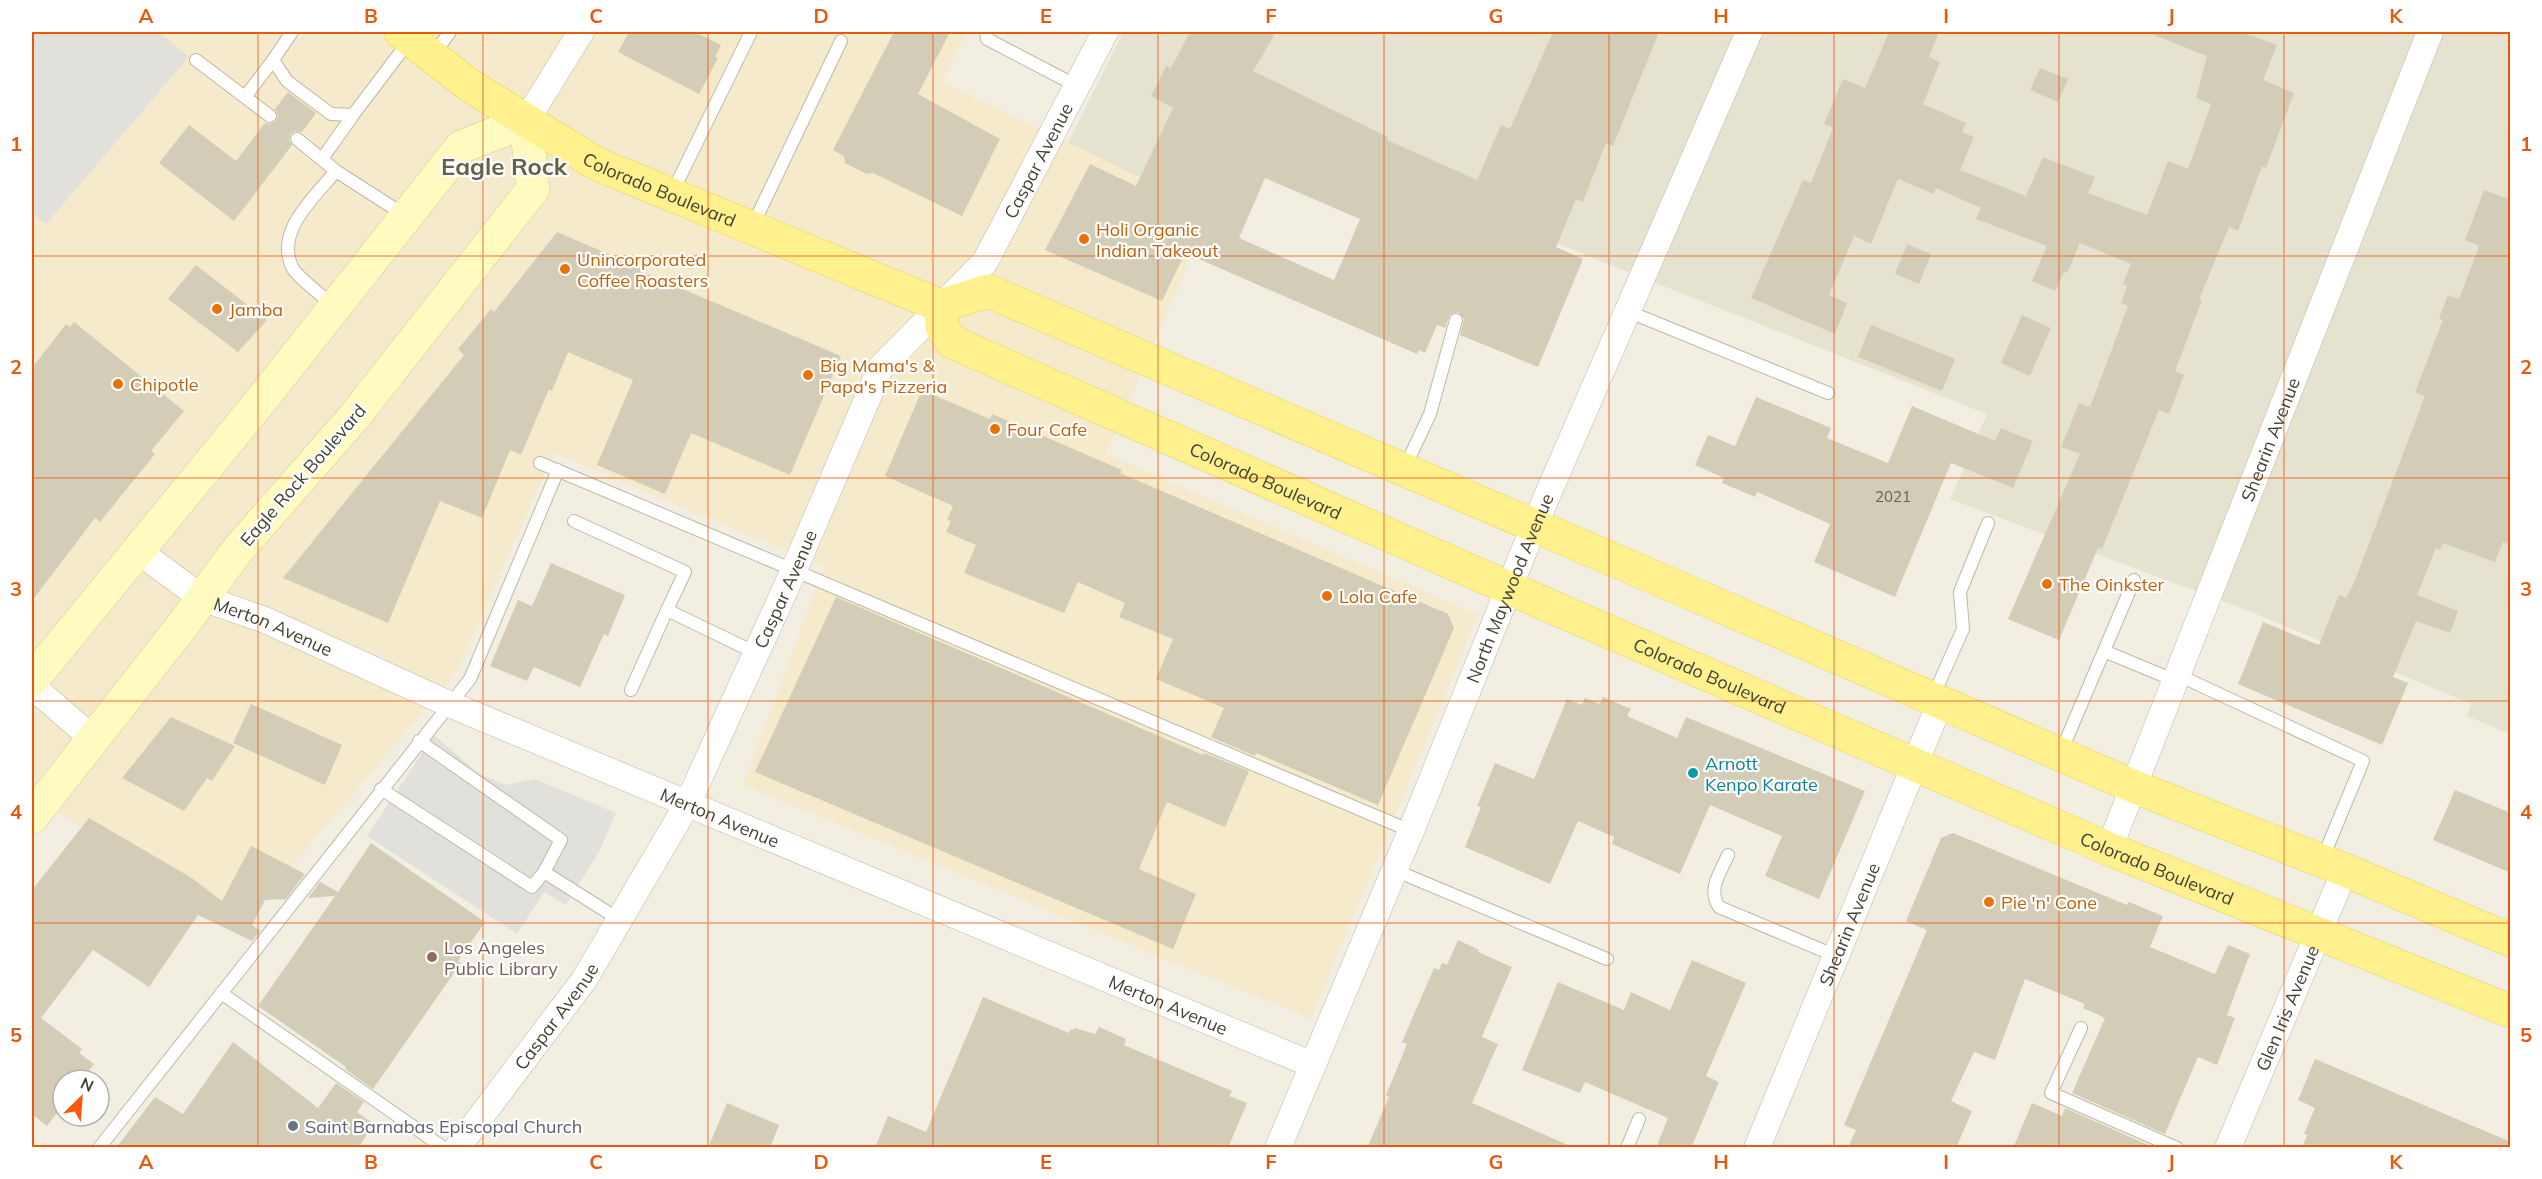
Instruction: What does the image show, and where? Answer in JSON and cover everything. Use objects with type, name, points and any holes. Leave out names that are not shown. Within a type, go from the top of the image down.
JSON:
[{"type":"main road","name":"Colorado Boulevard","points":[[424,39],[469,84],[597,164],[941,306],[942,327],[952,342],[1508,588],[2109,849],[2511,1011]]},
{"type":"main road","points":[[32,680],[335,307],[461,147],[526,121]]},
{"type":"main road","name":"Eagle Rock Boulevard","points":[[32,816],[236,552],[354,417],[533,189],[526,121]]},
{"type":"main road","points":[[941,306],[988,291],[2134,787],[2511,940]]},
{"type":"street","points":[[526,121],[581,32]]},
{"type":"street","name":"Caspar Avenue","points":[[457,1148],[584,980],[688,803],[794,570],[881,367],[985,262],[1105,32]]},
{"type":"street","name":"North Maywood Avenue","points":[[1278,1148],[1411,831],[1533,526],[1749,32]]},
{"type":"street","name":"Shearin Avenue","points":[[2109,849],[2430,32]]},
{"type":"street","name":"Merton Avenue","points":[[138,550],[202,598],[265,620],[449,704],[1313,1065]]},
{"type":"street","points":[[32,686],[93,739]]},
{"type":"street","name":"Shearin Avenue","points":[[1757,1148],[1915,765],[1936,701]]},
{"type":"street","name":"Glen Iris Avenue","points":[[2228,1148],[2319,932],[2333,866]]},
{"type":"lane","points":[[244,97],[292,32]]},
{"type":"lane","points":[[671,195],[751,32]]},
{"type":"lane","points":[[986,32],[987,39],[1077,86]]},
{"type":"lane","points":[[322,159],[353,115],[424,39]]},
{"type":"lane","points":[[752,229],[841,41]]},
{"type":"lane","points":[[196,60],[270,116]]},
{"type":"lane","points":[[273,60],[287,81],[331,114],[353,115]]},
{"type":"lane","points":[[297,139],[336,171],[406,216]]},
{"type":"lane","points":[[335,307],[292,269],[287,240],[292,226],[336,171]]},
{"type":"lane","points":[[1627,311],[1828,393]]},
{"type":"lane","points":[[1404,470],[1430,414],[1456,320]]},
{"type":"lane","points":[[540,463],[1411,831]]},
{"type":"lane","points":[[99,1148],[470,679],[558,470]]},
{"type":"lane","points":[[574,521],[685,572],[631,690]]},
{"type":"lane","points":[[1936,701],[1963,629],[1960,592],[1988,523]]},
{"type":"lane","points":[[2060,755],[2134,580]]},
{"type":"lane","points":[[667,610],[756,653]]},
{"type":"lane","points":[[2104,651],[2177,678],[2363,761],[2333,866]]},
{"type":"lane","points":[[381,789],[532,887],[544,872],[561,840],[419,741]]},
{"type":"lane","points":[[1728,855],[1714,887],[1713,898],[1719,907],[1836,956]]},
{"type":"lane","points":[[1395,870],[1607,959]]},
{"type":"lane","points":[[544,872],[620,920]]},
{"type":"lane","points":[[221,993],[444,1148]]},
{"type":"lane","points":[[2081,1028],[2051,1093],[2177,1148]]},
{"type":"lane","points":[[1627,1148],[1639,1119]]},
{"type":"shaded area","points":[[32,32],[290,32],[300,39],[304,32],[967,32],[943,82],[1211,212],[1106,454],[1478,615],[1311,1019],[743,785],[824,567],[554,453],[456,673],[236,931],[32,794]]},
{"type":"shaded area","points":[[32,32],[159,32],[189,57],[46,224],[32,214]]},
{"type":"shaded area","points":[[1123,32],[2510,32],[2510,734],[2467,716],[2471,704],[2244,609],[1950,499],[1987,414],[1590,257],[1250,113],[1211,212],[1068,143]]},
{"type":"shaded area","points":[[434,735],[479,774],[506,785],[535,779],[616,813],[600,850],[566,905],[544,892],[517,934],[367,836]]},
{"type":"building","points":[[629,32],[695,32],[721,45],[715,57],[718,58],[699,94],[618,52]]},
{"type":"building","points":[[894,32],[950,32],[918,94],[1000,139],[962,216],[873,173],[867,174],[845,163],[844,156],[833,150]]},
{"type":"building","points":[[1190,32],[1276,32],[1253,71],[1388,137],[1387,140],[1477,180],[1501,125],[1510,129],[1553,32],[1659,32],[1613,146],[1606,143],[1583,202],[1576,199],[1556,247],[1583,259],[1538,367],[1460,335],[1464,319],[1458,312],[1450,315],[1445,328],[1437,325],[1425,353],[1419,350],[1417,354],[1185,253],[1162,301],[1045,250],[1090,164],[1136,186],[1173,108],[1151,96],[1166,66],[1171,68]],"holes":[[[1265,178],[1360,219],[1334,280],[1239,238]]]},
{"type":"building","points":[[1889,32],[1939,32],[1929,57],[1940,62],[1923,104],[1966,123],[1962,132],[1974,137],[1960,170],[2026,196],[2043,157],[2095,177],[2088,193],[2147,215],[2168,161],[2188,169],[2211,104],[2196,98],[2207,56],[2152,34],[2153,32],[2241,32],[2277,45],[2263,80],[2294,93],[2266,168],[2262,166],[2238,231],[2229,227],[2199,299],[2202,300],[2175,371],[2184,375],[2169,414],[2159,410],[2102,549],[2098,548],[2059,640],[2008,619],[2080,454],[2061,447],[2079,403],[2090,407],[2128,306],[2121,303],[2127,286],[2123,284],[2131,264],[2080,243],[2067,273],[2064,272],[2055,291],[2032,281],[2047,246],[1976,219],[1981,208],[1936,188],[1934,194],[1898,179],[1871,244],[1854,236],[1829,295],[1847,303],[1835,334],[1751,298],[1803,180],[1811,183],[1833,128],[1824,124],[1843,79],[1865,88]]},
{"type":"building","points":[[2040,68],[2068,79],[2058,102],[2030,90]]},
{"type":"building","points":[[288,92],[316,113],[302,132],[295,131],[290,134],[289,141],[292,145],[234,221],[159,163],[189,125],[236,161],[265,123],[270,124],[276,121],[278,116],[275,109]]},
{"type":"building","points":[[2484,190],[2511,200],[2511,545],[2503,542],[2495,562],[2443,543],[2440,550],[2436,548],[2417,595],[2458,611],[2450,633],[2416,621],[2393,677],[2408,683],[2382,745],[2238,684],[2263,622],[2319,645],[2339,595],[2346,598],[2354,583],[2425,396],[2415,392],[2443,320],[2439,319],[2448,295],[2459,299],[2479,246],[2465,240]]},
{"type":"building","points":[[557,232],[641,268],[640,271],[841,356],[790,475],[691,433],[665,494],[597,465],[633,380],[568,352],[552,391],[549,389],[521,455],[510,450],[482,518],[440,501],[388,623],[283,578],[464,355],[458,349],[491,309],[494,312]]},
{"type":"building","points":[[1907,244],[1931,254],[1919,284],[1895,274]]},
{"type":"building","points":[[196,265],[267,320],[238,352],[168,299]]},
{"type":"building","points":[[2022,315],[2051,328],[2030,376],[2001,363]]},
{"type":"building","points":[[74,322],[184,411],[151,451],[155,454],[100,522],[95,518],[32,601],[32,368],[66,324],[70,327]]},
{"type":"building","points":[[1871,325],[1955,359],[1942,391],[1858,357]]},
{"type":"building","points":[[922,390],[990,419],[992,414],[1122,470],[1120,473],[1448,614],[1454,628],[1378,805],[1256,753],[1255,756],[1211,737],[1224,708],[1156,679],[1173,639],[1119,617],[1125,603],[1078,582],[1064,613],[964,573],[976,545],[946,532],[951,521],[947,520],[953,506],[885,476]]},
{"type":"building","points":[[1756,397],[1831,428],[1827,438],[1888,463],[1912,406],[1995,441],[2001,428],[2033,441],[2013,488],[1951,463],[1895,597],[1814,562],[1830,524],[1757,492],[1755,497],[1722,483],[1724,478],[1695,465],[1708,435],[1735,446]]},
{"type":"building","points":[[551,563],[625,595],[608,636],[604,634],[580,687],[534,667],[527,681],[490,666],[518,600],[532,606]]},
{"type":"building","points":[[836,597],[1203,755],[1204,753],[1249,771],[1225,827],[1167,802],[1139,869],[1196,894],[1173,949],[755,772]]},
{"type":"building","points":[[1603,697],[1631,709],[1627,716],[1677,738],[1686,717],[1865,791],[1819,899],[1765,876],[1782,836],[1710,805],[1680,874],[1612,844],[1614,837],[1578,821],[1550,884],[1465,847],[1481,807],[1477,806],[1495,763],[1534,779],[1567,699],[1582,705],[1585,698],[1600,704]]},
{"type":"building","points":[[251,704],[342,745],[325,785],[233,743]]},
{"type":"building","points":[[171,717],[235,746],[212,781],[207,778],[184,811],[122,778]]},
{"type":"building","points":[[2455,790],[2511,813],[2511,873],[2433,840]]},
{"type":"building","points":[[89,818],[192,878],[222,901],[251,846],[305,874],[286,899],[265,900],[252,925],[260,931],[252,941],[198,915],[149,987],[93,950],[41,1018],[82,1049],[79,1053],[94,1064],[91,1068],[51,1068],[51,1121],[47,1126],[32,1114],[32,890]]},
{"type":"building","points":[[1953,833],[2127,905],[2129,902],[2163,916],[2150,947],[2215,974],[2228,945],[2250,954],[2227,1015],[2235,1018],[2217,1065],[2198,1057],[2165,1134],[2072,1093],[2105,1018],[2083,1008],[2085,1004],[2025,979],[1995,1060],[1974,1052],[1951,1101],[1972,1111],[1956,1148],[1848,1148],[1856,1130],[1844,1125],[1927,930],[1906,921],[1941,838]]},
{"type":"building","points":[[371,843],[485,922],[458,961],[461,963],[373,1089],[345,1069],[346,1067],[258,1006],[335,896],[308,898],[320,882],[338,892]]},
{"type":"building","points":[[1458,940],[1512,967],[1482,1037],[1498,1044],[1472,1103],[1575,1148],[1367,1148],[1389,1097],[1386,1095],[1407,1044],[1402,1042],[1434,968],[1439,970],[1442,963],[1447,965]]},
{"type":"building","points":[[1692,960],[1746,983],[1706,1076],[1719,1082],[1691,1148],[1656,1148],[1668,1118],[1585,1082],[1580,1093],[1522,1070],[1558,982],[1624,1010],[1631,992],[1670,1010]]},
{"type":"building","points":[[983,997],[1069,1033],[1075,1028],[1095,1034],[1099,1027],[1126,1039],[1124,1045],[1232,1091],[1229,1096],[1247,1103],[1228,1148],[875,1148],[888,1116],[926,1132]]},
{"type":"building","points":[[233,1042],[318,1108],[336,1083],[364,1102],[357,1112],[374,1124],[358,1148],[116,1148],[155,1097],[183,1114]]},
{"type":"building","points":[[2315,1059],[2511,1142],[2511,1148],[2302,1148],[2307,1135],[2304,1134],[2315,1108],[2298,1100]]},
{"type":"building","points":[[727,1103],[779,1125],[770,1148],[708,1148]]},
{"type":"building","points":[[2032,1103],[2062,1116],[2065,1108],[2155,1148],[2013,1148]]},
{"type":"place","name":"Holi Organic Indian Takeout","points":[[1084,239]]},
{"type":"place","name":"Unincorporated Coffee Roasters","points":[[565,269]]},
{"type":"place","name":"Jamba","points":[[217,309]]},
{"type":"place","name":"Big Mama's & Papa's Pizzeria","points":[[808,375]]},
{"type":"place","name":"Chipotle","points":[[118,384]]},
{"type":"place","name":"Four Cafe","points":[[995,429]]},
{"type":"place","name":"The Oinkster","points":[[2047,584]]},
{"type":"place","name":"Lola Cafe","points":[[1327,596]]},
{"type":"place","name":"Arnott Kenpo Karate","points":[[1693,773]]},
{"type":"place","name":"Pie 'n' Cone","points":[[1989,902]]},
{"type":"place","name":"Los Angeles Public Library","points":[[432,957]]},
{"type":"place","name":"Saint Barnabas Episcopal Church","points":[[293,1126]]},
{"type":"district","name":"Eagle Rock","points":[[504,166]]}]
